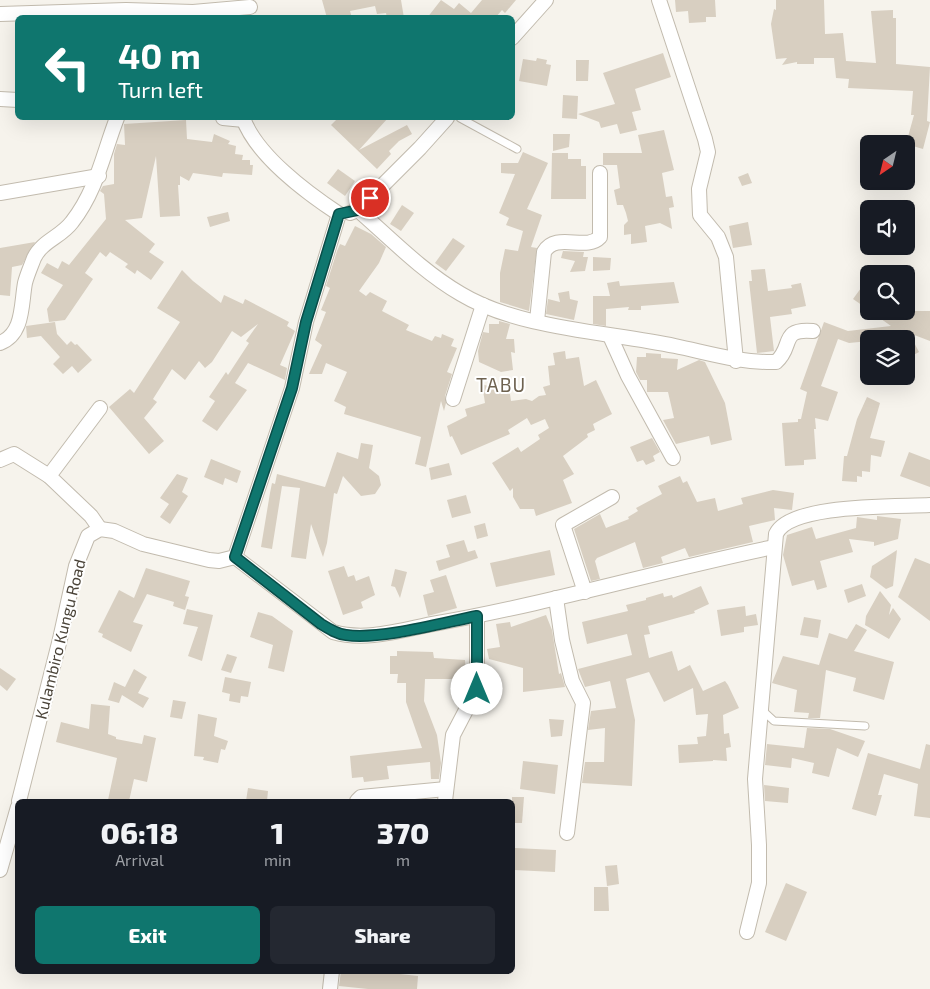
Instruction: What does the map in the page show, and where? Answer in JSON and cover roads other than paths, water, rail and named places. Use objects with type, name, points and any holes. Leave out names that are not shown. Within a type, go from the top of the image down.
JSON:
[{"type":"street","points":[[515,35],[546,0]]},
{"type":"street","points":[[659,0],[708,152],[699,189],[700,216],[718,237],[726,257],[736,361]]},
{"type":"street","points":[[0,14],[126,10],[193,12],[250,8]]},
{"type":"street","points":[[0,99],[15,100]]},
{"type":"street","points":[[0,343],[7,340],[20,322],[27,277],[35,257],[43,245],[72,223],[99,176],[116,120]]},
{"type":"street","points":[[244,120],[247,130],[274,161],[339,214],[358,210],[445,120]]},
{"type":"street","points":[[537,321],[546,248],[553,243],[593,241],[600,237],[600,173]]},
{"type":"street","points":[[0,193],[99,176]]},
{"type":"street","points":[[358,210],[437,278],[462,295],[483,305],[537,321],[610,336],[674,346],[736,361],[776,362],[792,333],[801,330],[813,331]]},
{"type":"street","points":[[235,557],[292,388],[306,322],[339,214]]},
{"type":"street","points":[[453,400],[483,305]]},
{"type":"street","points":[[610,336],[628,376],[673,458]]},
{"type":"street","points":[[49,476],[100,408]]},
{"type":"street","points":[[0,460],[14,454],[49,476],[91,516],[100,529],[114,530],[143,544],[208,560],[219,561],[235,557]]},
{"type":"street","points":[[584,592],[564,525],[612,497]]},
{"type":"street","points":[[747,932],[759,883],[755,779],[774,547],[778,530],[795,517],[847,508],[930,506]]},
{"type":"street","name":"Kulambiro Kungu Road","points":[[20,799],[60,639],[76,566],[88,536],[100,529]]},
{"type":"street","points":[[235,557],[333,632],[345,635],[370,636],[477,616],[584,592],[692,564],[774,547]]},
{"type":"street","points":[[556,598],[562,640],[572,681],[583,704],[567,833]]},
{"type":"street","points":[[359,799],[361,797],[446,795],[453,735],[476,693],[477,616]]},
{"type":"street","points":[[0,870],[15,818]]},
{"type":"street","points":[[330,989],[332,974]]},
{"type":"lane","points":[[464,120],[516,149]]},
{"type":"lane","points":[[761,709],[774,721],[865,726]]},
{"type":"district","name":"TABU","points":[[501,385]]}]
